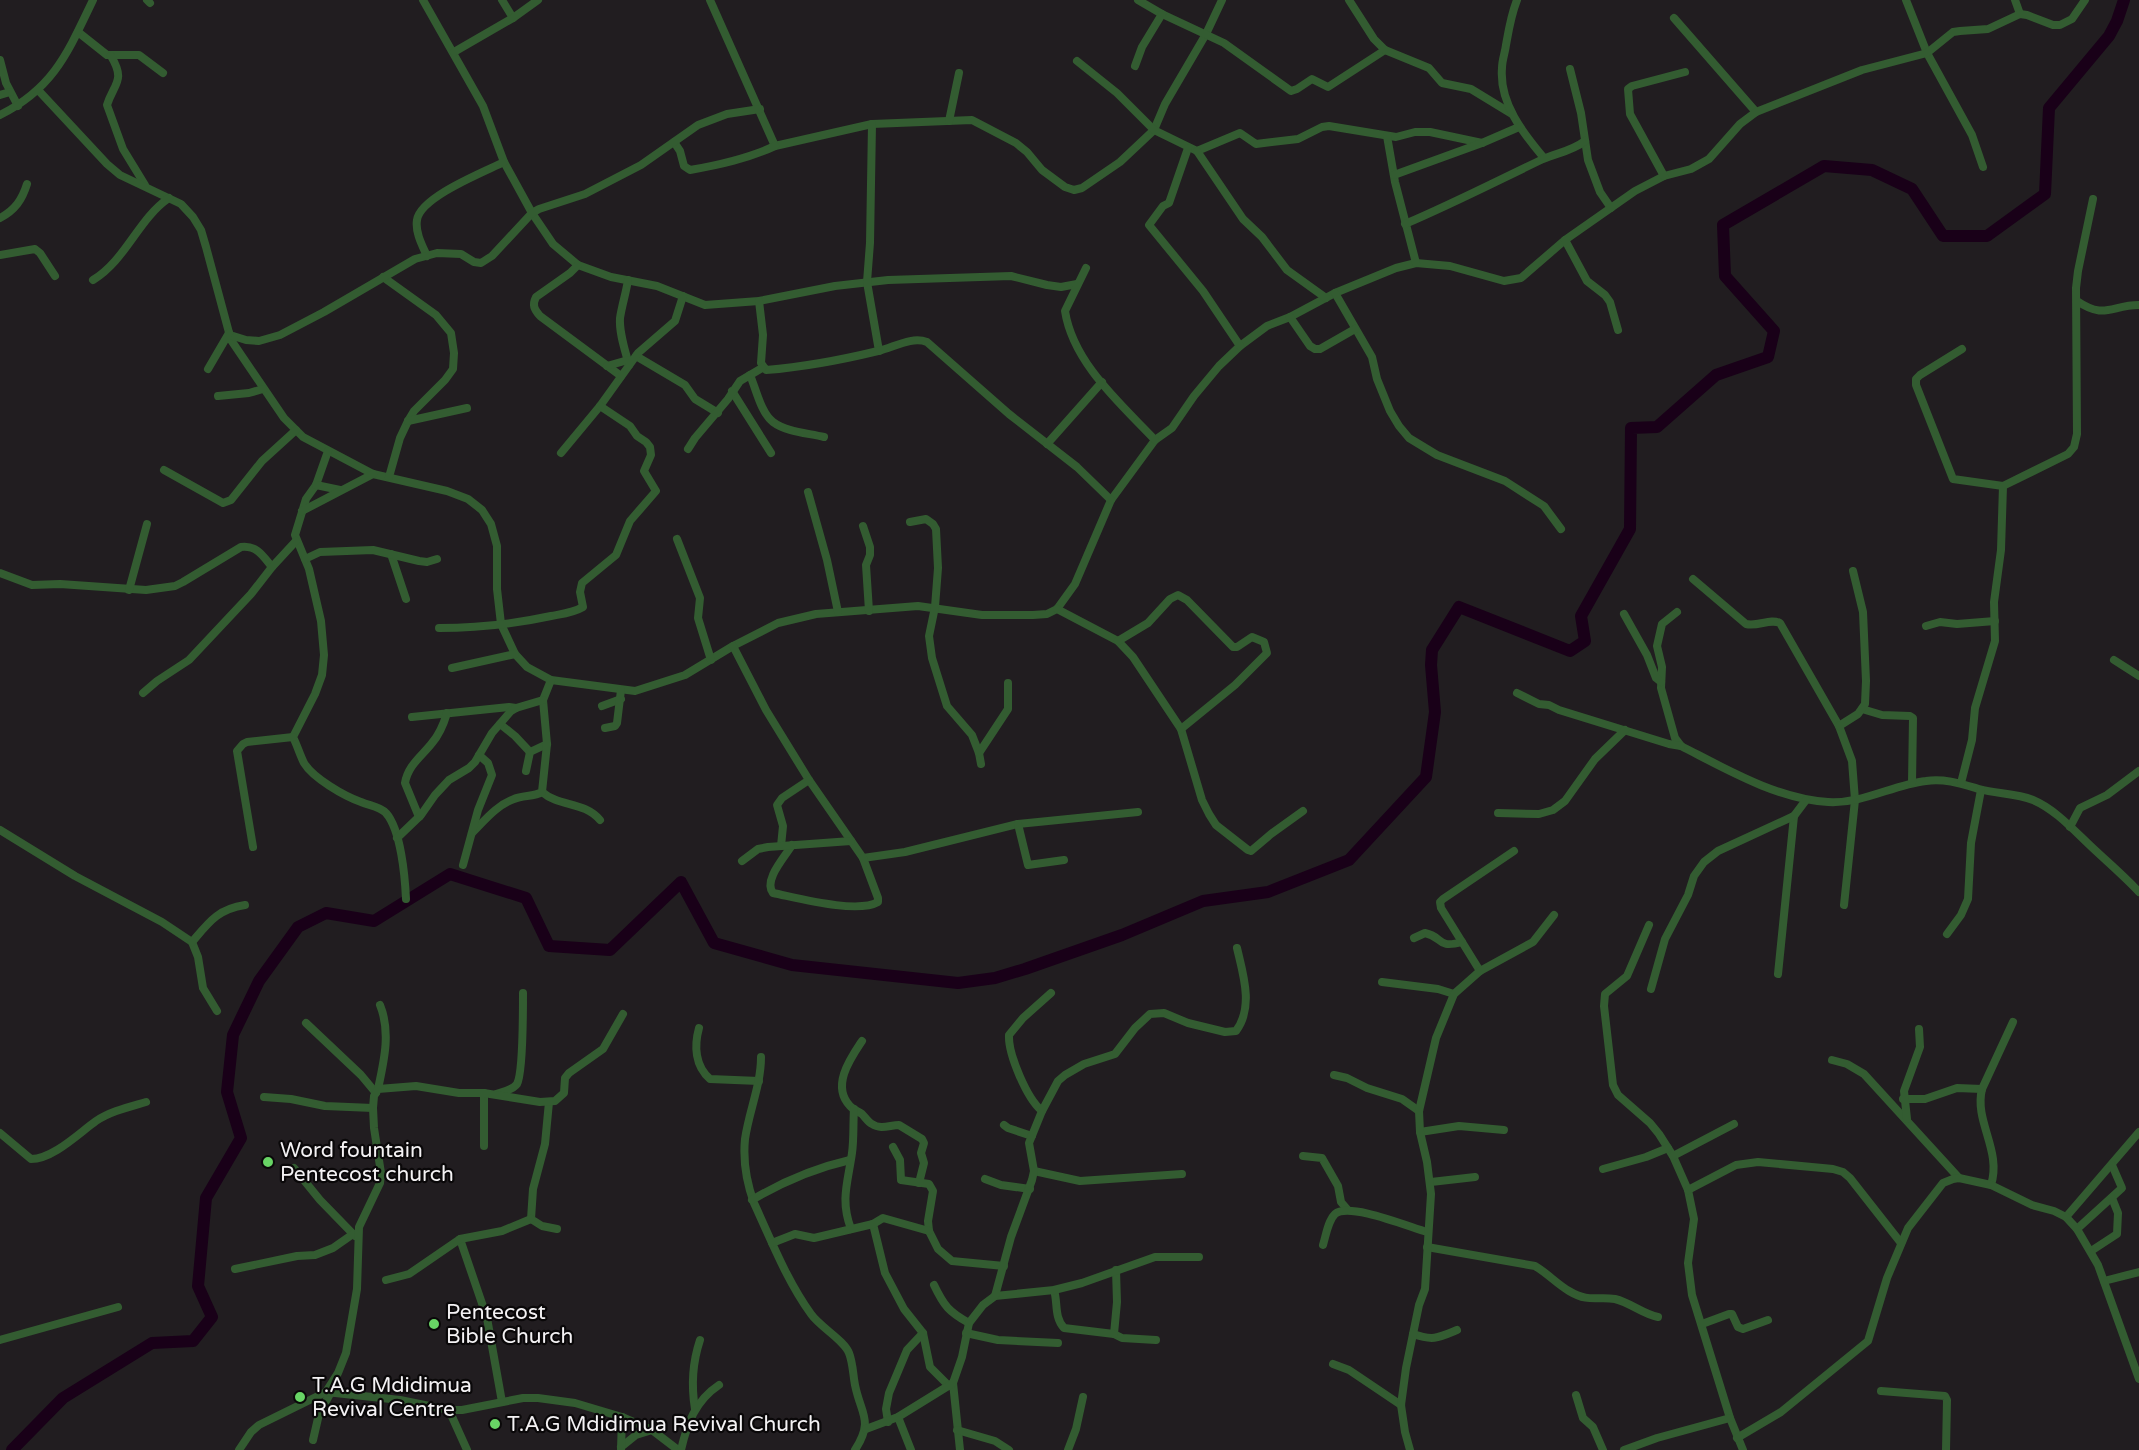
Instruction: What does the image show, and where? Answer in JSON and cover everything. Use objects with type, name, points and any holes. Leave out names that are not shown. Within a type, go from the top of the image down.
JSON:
[{"type":"street","points":[[0,115],[39,91],[55,73],[78,33],[93,0]]},
{"type":"street","points":[[423,0],[483,106],[504,162],[532,213],[554,244],[578,265],[611,277],[657,286],[705,304],[759,301],[835,286],[888,280],[991,276],[1025,279],[1047,285],[1077,284]]},
{"type":"street","points":[[502,0],[513,18]]},
{"type":"street","points":[[454,52],[513,18],[538,0]]},
{"type":"street","points":[[710,0],[775,146]]},
{"type":"street","points":[[1138,0],[1224,44],[1291,91],[1312,79],[1328,87],[1385,50]]},
{"type":"street","points":[[674,142],[680,151],[684,166],[690,170],[734,161],[775,146],[872,124],[972,120],[1002,134],[1027,152],[1042,170],[1065,187],[1074,190],[1082,188],[1120,162],[1154,130],[1165,104],[1206,34],[1222,0]]},
{"type":"street","points":[[1349,0],[1374,39],[1385,50],[1429,68],[1442,83],[1471,89],[1512,114]]},
{"type":"street","points":[[1517,0],[1509,19],[1502,67],[1505,92],[1519,127],[1544,158]]},
{"type":"street","points":[[1906,0],[1927,53],[1963,115],[1983,167]]},
{"type":"street","points":[[2015,0],[2020,14]]},
{"type":"street","points":[[602,706],[621,695],[685,675],[733,646],[778,623],[816,614],[918,606],[982,615],[1047,614],[1057,609],[1075,584],[1099,523],[1111,500],[1155,440],[1172,428],[1194,396],[1239,346],[1267,326],[1290,317],[1335,293],[1416,262],[1433,263],[1504,281],[1521,278],[1565,240],[1635,191],[1664,176],[1691,169],[1709,159],[1740,124],[1756,112],[1862,70],[1927,53],[1953,32],[1988,29],[2020,14],[2053,25],[2060,25],[2072,19],[2085,0]]},
{"type":"street","points":[[1135,66],[1142,47],[1162,14]]},
{"type":"street","points":[[1674,18],[1756,112]]},
{"type":"street","points":[[78,33],[111,56],[117,66],[118,81],[107,105],[123,149],[147,187]]},
{"type":"street","points":[[111,56],[139,55],[163,73]]},
{"type":"street","points":[[0,60],[10,92],[18,106]]},
{"type":"street","points":[[1077,61],[1117,93],[1154,130],[1197,151],[1242,219],[1262,237],[1287,270],[1326,298]]},
{"type":"street","points":[[1570,69],[1581,113],[1588,160],[1593,175],[1611,208]]},
{"type":"street","points":[[1664,176],[1629,114],[1628,89],[1685,72]]},
{"type":"street","points":[[949,121],[959,73]]},
{"type":"street","points":[[39,91],[120,175],[181,204],[193,217],[201,230],[231,340],[284,418],[303,437],[373,474],[447,491],[468,499],[482,510],[491,524],[497,546],[497,589],[501,624],[515,654],[527,667],[551,680],[621,695]]},
{"type":"street","points":[[0,95],[10,92]]},
{"type":"street","points":[[229,334],[246,340],[259,341],[280,334],[324,312],[415,260],[437,253],[461,254],[474,262],[481,263],[492,256],[532,213],[539,209],[585,194],[641,165],[698,125],[727,114],[760,109]]},
{"type":"street","points":[[872,124],[871,233],[867,282],[879,351]]},
{"type":"street","points":[[1197,151],[1240,133],[1256,144],[1298,139],[1322,127],[1396,137],[1414,132],[1430,132],[1482,143]]},
{"type":"street","points":[[1394,175],[1519,127]]},
{"type":"street","points":[[1387,136],[1405,224],[1416,262]]},
{"type":"street","points":[[1405,224],[1458,202],[1544,158],[1575,148],[1585,141]]},
{"type":"street","points":[[1188,148],[1169,203],[1149,225],[1203,291],[1239,346]]},
{"type":"street","points":[[427,256],[416,223],[424,207],[465,181],[504,162]]},
{"type":"street","points":[[0,218],[17,206],[27,184]]},
{"type":"street","points":[[93,280],[106,272],[153,210],[169,198]]},
{"type":"street","points":[[1962,349],[1916,379],[1916,385],[1953,479],[2003,486],[2068,454],[2074,447],[2077,434],[2078,271],[2093,199]]},
{"type":"street","points":[[1565,240],[1587,281],[1610,302],[1618,330]]},
{"type":"street","points":[[0,255],[35,249],[55,276]]},
{"type":"street","points":[[578,265],[536,297],[533,302],[534,309],[540,316],[621,376]]},
{"type":"street","points":[[1086,268],[1065,311],[1067,324],[1083,359],[1155,440]]},
{"type":"street","points":[[383,277],[436,315],[451,333],[454,352],[453,369],[414,411],[408,421],[400,438],[389,477]]},
{"type":"street","points":[[628,280],[620,317],[622,339],[631,360]]},
{"type":"street","points":[[1335,293],[1372,357],[1377,379],[1390,411],[1409,438],[1437,455],[1505,481],[1544,506],[1561,529]]},
{"type":"street","points":[[561,453],[600,406],[631,360],[675,321],[683,296]]},
{"type":"street","points":[[759,301],[763,335],[762,368]]},
{"type":"street","points":[[2077,302],[2089,309],[2103,312],[2139,305]]},
{"type":"street","points":[[1290,317],[1315,350],[1355,329]]},
{"type":"street","points":[[208,369],[229,334]]},
{"type":"street","points":[[688,449],[740,381],[762,368],[782,369],[879,351],[921,339],[1009,414],[1077,467],[1111,500]]},
{"type":"street","points":[[607,366],[631,360],[685,385],[695,399],[717,413]]},
{"type":"street","points":[[750,375],[766,414],[772,422],[824,437]]},
{"type":"street","points":[[1047,444],[1102,382]]},
{"type":"street","points":[[218,396],[249,393],[263,389]]},
{"type":"street","points":[[732,391],[771,453]]},
{"type":"street","points":[[438,627],[474,628],[541,618],[583,607],[580,591],[582,583],[616,555],[630,521],[655,494],[655,488],[645,476],[644,471],[651,455],[650,447],[637,436],[630,426],[600,406]]},
{"type":"street","points":[[408,421],[467,408]]},
{"type":"street","points":[[164,470],[223,503],[227,502],[253,475],[262,461],[296,430]]},
{"type":"street","points":[[293,737],[315,694],[322,675],[324,655],[321,621],[309,569],[295,535],[306,499],[316,485],[328,451]]},
{"type":"street","points":[[302,511],[373,474]]},
{"type":"street","points":[[316,485],[339,490]]},
{"type":"street","points":[[1961,783],[1972,740],[1975,708],[1993,648],[1995,588],[2001,550],[2003,486]]},
{"type":"street","points":[[808,492],[827,560],[838,612]]},
{"type":"street","points":[[910,522],[929,520],[936,529],[938,568],[935,608],[929,636],[932,658],[947,706],[972,735],[981,764]]},
{"type":"street","points":[[129,590],[147,524]]},
{"type":"street","points":[[863,526],[870,547],[866,566],[869,611]]},
{"type":"street","points":[[677,539],[700,598],[698,618],[711,660]]},
{"type":"street","points":[[143,693],[189,660],[251,594],[296,541]]},
{"type":"street","points":[[0,573],[32,585],[60,584],[146,590],[175,586],[247,546],[256,548],[272,567]]},
{"type":"street","points":[[305,559],[320,552],[373,550],[418,561],[437,560]]},
{"type":"street","points":[[392,554],[406,599]]},
{"type":"street","points":[[1853,571],[1863,612],[1866,681],[1863,710]]},
{"type":"street","points":[[1693,579],[1746,624],[1752,626],[1775,621],[1780,623],[1839,726],[1852,761],[1855,800],[1844,905]]},
{"type":"street","points":[[1118,641],[1148,623],[1170,599],[1178,595],[1187,600],[1233,647],[1238,647],[1252,637],[1264,642],[1267,653],[1235,684],[1181,729]]},
{"type":"street","points":[[1057,609],[1118,641],[1133,657],[1181,729],[1203,800],[1216,825],[1248,850],[1255,849],[1271,834],[1303,811]]},
{"type":"street","points":[[1660,682],[1663,671],[1657,650],[1658,640],[1662,624],[1677,612]]},
{"type":"street","points":[[1624,614],[1660,682],[1675,738],[1681,746]]},
{"type":"street","points":[[1926,626],[1940,622],[1957,624],[1995,621]]},
{"type":"street","points":[[733,646],[761,701],[809,780],[863,858],[878,902],[861,906],[837,905],[773,893],[770,887],[773,874],[792,846]]},
{"type":"street","points":[[452,668],[515,654]]},
{"type":"street","points":[[2114,660],[2139,676]]},
{"type":"street","points":[[542,792],[547,744],[543,700],[551,680]]},
{"type":"street","points":[[979,753],[1008,709],[1008,683]]},
{"type":"street","points":[[1517,693],[1539,704],[1549,705],[1558,710],[1681,746],[1745,778],[1806,800],[1829,802],[1855,800],[1930,780],[1961,783],[1981,790],[2032,800],[2070,826],[2139,892]]},
{"type":"street","points":[[605,728],[615,726],[617,723],[621,695]]},
{"type":"street","points":[[412,717],[516,708],[543,700]]},
{"type":"street","points":[[396,838],[419,817],[449,780],[469,768],[492,733],[516,708]]},
{"type":"street","points":[[1839,726],[1863,710],[1882,715],[1913,718],[1912,783]]},
{"type":"street","points":[[419,817],[405,783],[406,778],[414,763],[435,739],[447,713]]},
{"type":"street","points":[[500,724],[530,752]]},
{"type":"street","points":[[1498,813],[1530,815],[1553,810],[1565,801],[1595,759],[1625,730]]},
{"type":"street","points":[[293,737],[304,763],[313,772],[343,793],[364,804],[380,808],[392,823],[405,876],[406,899]]},
{"type":"street","points":[[253,847],[237,752],[247,742],[293,737]]},
{"type":"street","points":[[530,752],[547,744]]},
{"type":"street","points":[[526,771],[530,752]]},
{"type":"street","points":[[463,865],[478,810],[492,775],[488,763],[479,755]]},
{"type":"street","points":[[2070,826],[2080,808],[2107,795],[2139,771]]},
{"type":"street","points":[[781,846],[783,826],[777,805],[782,798],[809,780]]},
{"type":"street","points":[[1947,934],[1961,915],[1968,899],[1971,843],[1981,790]]},
{"type":"street","points":[[542,792],[549,798],[588,808],[600,820]]},
{"type":"street","points":[[472,833],[503,804],[519,797],[542,792]]},
{"type":"street","points":[[1651,989],[1665,939],[1688,896],[1694,876],[1704,862],[1718,851],[1794,816],[1806,800]]},
{"type":"street","points":[[863,858],[905,852],[1018,824],[1138,812]]},
{"type":"street","points":[[1778,974],[1794,816]]},
{"type":"street","points":[[1018,824],[1028,865],[1064,860]]},
{"type":"street","points":[[0,830],[110,897],[162,922],[192,942],[198,957],[203,988],[217,1011]]},
{"type":"street","points":[[742,861],[758,849],[852,841]]},
{"type":"street","points":[[1480,970],[1441,908],[1440,902],[1514,851]]},
{"type":"street","points":[[192,942],[212,919],[223,911],[245,905]]},
{"type":"street","points":[[1410,1450],[1401,1405],[1413,1334],[1425,1289],[1431,1182],[1420,1132],[1419,1111],[1436,1038],[1454,993],[1480,970],[1533,942],[1554,915]]},
{"type":"street","points":[[1648,925],[1627,976],[1607,990],[1604,1006],[1613,1085],[1618,1095],[1650,1123],[1668,1148],[1688,1190],[1694,1219],[1688,1263],[1692,1295],[1730,1418],[1743,1450]]},
{"type":"street","points":[[1414,939],[1425,933],[1446,945],[1462,942]]},
{"type":"street","points":[[995,1296],[1011,1237],[1030,1189],[1034,1171],[1029,1143],[1058,1081],[1084,1064],[1115,1054],[1135,1028],[1150,1014],[1164,1013],[1188,1023],[1225,1032],[1236,1031],[1242,1016],[1247,990],[1237,948]]},
{"type":"street","points":[[1382,982],[1454,993]]},
{"type":"street","points":[[495,1095],[512,1088],[518,1081],[523,993]]},
{"type":"street","points":[[1042,1111],[1033,1102],[1019,1071],[1012,1054],[1009,1035],[1023,1018],[1051,993]]},
{"type":"street","points":[[313,1440],[319,1414],[346,1353],[357,1289],[355,1236],[363,1216],[378,1191],[381,1173],[373,1108],[386,1032],[385,1018],[380,1005]]},
{"type":"street","points":[[377,1091],[416,1086],[459,1093],[484,1093],[526,1101],[549,1102],[562,1096],[565,1078],[569,1073],[603,1049],[622,1014]]},
{"type":"street","points":[[1991,1185],[1996,1167],[1980,1109],[1982,1089],[2013,1022]]},
{"type":"street","points":[[306,1023],[377,1091]]},
{"type":"street","points":[[699,1028],[696,1054],[710,1079],[759,1081]]},
{"type":"street","points":[[1908,1124],[1903,1099],[1907,1079],[1920,1047],[1920,1029]]},
{"type":"street","points":[[862,1041],[844,1072],[843,1092],[847,1103],[865,1116],[871,1124],[886,1128],[899,1125],[922,1139],[924,1143],[921,1153],[924,1163],[919,1183]]},
{"type":"street","points":[[761,1057],[759,1081],[746,1138],[748,1186],[752,1200],[772,1242],[810,1314],[849,1352],[866,1429],[862,1440],[854,1450]]},
{"type":"street","points":[[1832,1060],[1847,1064],[1864,1074],[1908,1124],[1946,1161],[1959,1178]]},
{"type":"street","points":[[1334,1075],[1402,1099],[1419,1111]]},
{"type":"street","points":[[1903,1099],[1925,1099],[1957,1088],[1982,1089]]},
{"type":"street","points":[[484,1093],[484,1146]]},
{"type":"street","points":[[264,1097],[291,1099],[325,1106],[373,1108]]},
{"type":"street","points":[[0,1133],[31,1159],[36,1159],[61,1147],[98,1120],[146,1102]]},
{"type":"street","points":[[531,1219],[533,1189],[545,1144],[549,1102]]},
{"type":"street","points":[[851,1229],[844,1204],[853,1152],[854,1109]]},
{"type":"street","points":[[1673,1156],[1734,1124]]},
{"type":"street","points":[[1005,1125],[1032,1136]]},
{"type":"street","points":[[1420,1132],[1460,1126],[1504,1130]]},
{"type":"street","points":[[2066,1217],[2139,1132]]},
{"type":"street","points":[[893,1147],[900,1160],[901,1180],[929,1184],[933,1191],[928,1221],[929,1231],[938,1249],[952,1261],[1004,1266]]},
{"type":"street","points":[[1603,1169],[1647,1157],[1668,1148]]},
{"type":"street","points":[[1303,1156],[1322,1158],[1338,1186],[1341,1202],[1347,1209]]},
{"type":"street","points":[[752,1200],[779,1184],[808,1172],[850,1160]]},
{"type":"street","points":[[1688,1190],[1736,1165],[1758,1162],[1833,1169],[1844,1172],[1850,1178],[1901,1244]]},
{"type":"street","points":[[2077,1229],[2123,1186],[2112,1165]]},
{"type":"street","points":[[294,1168],[320,1200],[355,1236]]},
{"type":"street","points":[[1034,1171],[1080,1181],[1182,1174]]},
{"type":"street","points":[[1431,1182],[1475,1177]]},
{"type":"street","points":[[1737,1438],[1781,1412],[1868,1341],[1887,1278],[1908,1228],[1935,1192],[1948,1180],[1959,1178],[1991,1185],[2032,1205],[2066,1217],[2077,1229],[2091,1251],[2104,1281],[2139,1379]]},
{"type":"street","points":[[986,1179],[1001,1185],[1030,1189]]},
{"type":"street","points":[[2091,1251],[2117,1234],[2118,1214],[2112,1198]]},
{"type":"street","points":[[1323,1245],[1332,1218],[1337,1212],[1347,1209],[1427,1232]]},
{"type":"street","points":[[772,1242],[795,1234],[814,1238],[873,1224],[883,1218],[929,1231]]},
{"type":"street","points":[[531,1219],[542,1226],[557,1229]]},
{"type":"street","points":[[386,1280],[409,1274],[460,1239],[502,1231],[531,1219]]},
{"type":"street","points":[[873,1224],[885,1273],[904,1309],[923,1333],[930,1367],[951,1385]]},
{"type":"street","points":[[235,1269],[297,1256],[315,1256],[355,1236]]},
{"type":"street","points":[[460,1239],[487,1317],[502,1401]]},
{"type":"street","points":[[1426,1246],[1535,1266],[1569,1291],[1591,1300],[1616,1300],[1629,1304],[1646,1315],[1658,1317]]},
{"type":"street","points":[[960,1450],[951,1385],[962,1357],[969,1323],[983,1305],[995,1296],[1054,1290],[1082,1283],[1155,1257],[1199,1257]]},
{"type":"street","points":[[1114,1334],[1117,1302],[1116,1270]]},
{"type":"street","points":[[2104,1281],[2139,1272]]},
{"type":"street","points":[[934,1286],[943,1304],[969,1323]]},
{"type":"street","points":[[1054,1290],[1057,1299],[1056,1309],[1064,1328],[1071,1331],[1114,1334],[1122,1338],[1156,1340]]},
{"type":"street","points":[[0,1340],[118,1307]]},
{"type":"street","points":[[1702,1324],[1729,1314],[1732,1314],[1738,1328],[1743,1329],[1768,1320]]},
{"type":"street","points":[[1413,1334],[1434,1339],[1457,1330]]},
{"type":"street","points":[[888,1422],[886,1409],[889,1393],[907,1350],[923,1333]]},
{"type":"street","points":[[966,1333],[998,1340],[1058,1343]]},
{"type":"street","points":[[695,1409],[692,1385],[693,1368],[700,1340]]},
{"type":"street","points":[[1332,1364],[1349,1370],[1401,1405]]},
{"type":"street","points":[[239,1450],[251,1432],[260,1425],[328,1392],[400,1400],[449,1410],[462,1410],[523,1398],[582,1405],[622,1417],[652,1431],[680,1450],[687,1425],[695,1409],[704,1397],[718,1385]]},
{"type":"street","points":[[866,1429],[898,1417],[951,1385]]},
{"type":"street","points":[[1881,1391],[1945,1396],[1947,1400],[1946,1450]]},
{"type":"street","points":[[1576,1395],[1583,1418],[1593,1427],[1603,1450]]},
{"type":"street","points":[[1068,1450],[1076,1429],[1083,1397]]},
{"type":"street","points":[[449,1410],[467,1450]]},
{"type":"street","points":[[621,1448],[622,1417]]},
{"type":"street","points":[[898,1417],[911,1450]]},
{"type":"street","points":[[1624,1450],[1657,1438],[1730,1418]]},
{"type":"street","points":[[957,1430],[995,1441],[1009,1450]]},
{"type":"street","points":[[621,1448],[636,1435],[652,1431]]},
{"type":"waterway","points":[[12,1450],[63,1398],[152,1343],[193,1341],[212,1317],[198,1286],[206,1198],[241,1138],[227,1092],[233,1035],[259,981],[298,927],[326,913],[374,921],[450,874],[526,898],[549,946],[610,950],[681,882],[714,943],[792,965],[958,983],[995,978],[1025,969],[1122,935],[1203,901],[1268,892],[1349,860],[1426,777],[1435,712],[1432,650],[1459,607],[1570,651],[1585,641],[1581,616],[1630,529],[1631,428],[1657,427],[1716,375],[1768,357],[1774,331],[1725,276],[1723,225],[1824,166],[1872,170],[1912,189],[1943,236],[1987,236],[2045,194],[2049,108],[2109,36],[2124,0]]},
{"type":"place","name":"Word fountain Pentecost church","points":[[268,1162]]},
{"type":"place","name":"Pentecost Bible Church","points":[[434,1324]]},
{"type":"place","name":"T.A.G Mdidimua Revival Centre","points":[[300,1397]]},
{"type":"place","name":"T.A.G Mdidimua Revival Church","points":[[495,1424]]}]
